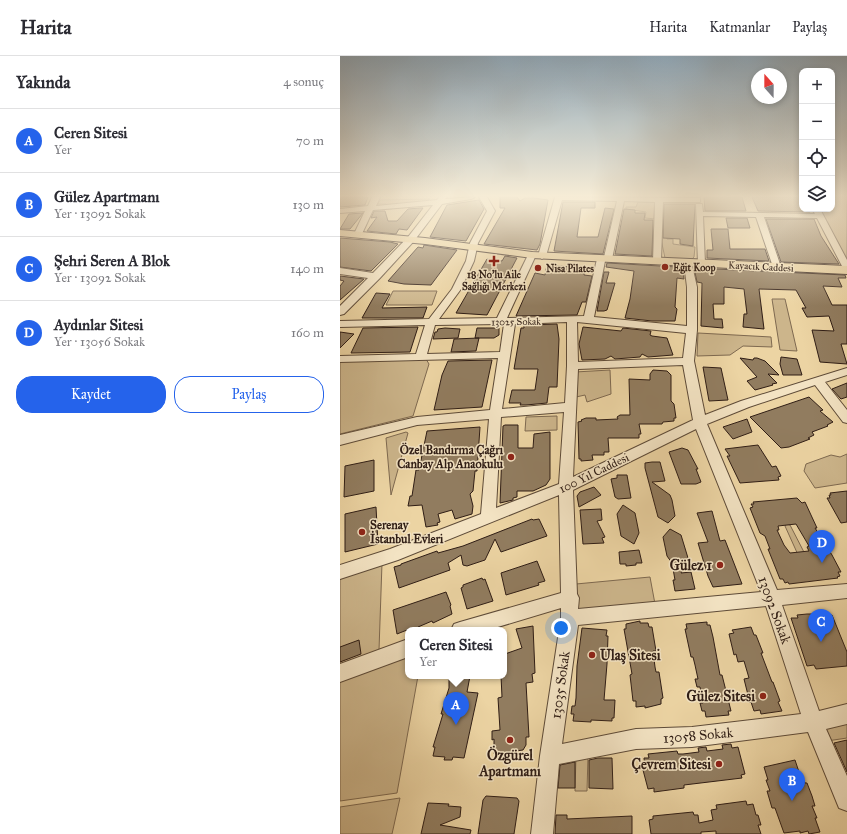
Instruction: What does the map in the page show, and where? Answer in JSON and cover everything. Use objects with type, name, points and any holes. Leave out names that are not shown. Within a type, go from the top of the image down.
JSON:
[{"type":"main road","name":"Kayacık Caddesi","points":[[346,233],[537,256],[847,269]]},
{"type":"street","points":[[340,312],[416,233]]},
{"type":"street","points":[[420,358],[431,323],[456,289],[470,261],[473,248],[480,233]]},
{"type":"street","points":[[488,519],[495,414],[504,356],[505,321],[537,256],[545,233]]},
{"type":"street","points":[[588,319],[611,233]]},
{"type":"street","points":[[657,233],[657,261]]},
{"type":"street","points":[[700,233],[701,264]]},
{"type":"street","points":[[765,233],[777,267]]},
{"type":"street","points":[[829,233],[847,269]]},
{"type":"street","name":"13092 Sokak","points":[[688,263],[692,287],[692,330],[688,361],[700,422],[772,599],[813,722],[847,800]]},
{"type":"street","points":[[340,271],[376,276]]},
{"type":"street","name":"13025 Sokak","points":[[340,324],[588,319],[692,330]]},
{"type":"street","name":"13035 Sokak","points":[[542,834],[550,756],[570,618],[571,598],[566,487],[573,366],[572,320]]},
{"type":"street","points":[[340,359],[504,356]]},
{"type":"street","points":[[573,366],[688,361]]},
{"type":"street","name":"100 Yıl Caddesi","points":[[340,572],[393,555],[488,519],[566,487],[700,422],[745,404],[847,371]]},
{"type":"street","points":[[818,381],[847,419]]},
{"type":"street","points":[[340,440],[417,421],[570,407]]},
{"type":"street","points":[[570,618],[847,591]]},
{"type":"street","points":[[470,627],[571,598]]},
{"type":"street","points":[[340,673],[405,649]]},
{"type":"street","name":"13058 Sokak","points":[[550,756],[636,739],[692,737],[813,722],[847,714]]},
{"type":"shaded area","points":[[661,233],[668,233],[667,239],[673,239],[673,244],[695,247],[694,257],[691,260],[665,258]]},
{"type":"shaded area","points":[[833,233],[847,233],[847,261]]},
{"type":"shaded area","points":[[393,291],[437,291],[432,305],[386,305]]},
{"type":"shaded area","points":[[772,299],[785,299],[797,351],[780,350]]},
{"type":"shaded area","points":[[698,333],[771,337],[772,347],[743,346],[730,355],[697,356]]},
{"type":"shaded area","points":[[426,359],[429,364],[413,416],[340,434],[340,361]]},
{"type":"shaded area","points":[[610,370],[611,394],[587,402],[585,395],[576,397],[575,372]]},
{"type":"shaded area","points":[[557,416],[557,430],[525,431],[526,417]]},
{"type":"shaded area","points":[[406,432],[408,433],[391,495],[386,438]]},
{"type":"shaded area","points":[[847,454],[847,483],[815,488],[804,471],[806,464],[831,455],[840,457]]},
{"type":"shaded area","points":[[786,524],[790,525],[806,556],[799,557],[785,526]]},
{"type":"shaded area","points":[[382,563],[379,650],[340,664],[340,578]]},
{"type":"shaded area","points":[[650,577],[655,604],[578,612],[576,584]]},
{"type":"shaded area","points":[[405,656],[405,679],[417,679],[397,793],[340,801],[340,682]]},
{"type":"shaded area","points":[[844,718],[847,724],[847,738],[827,741],[819,723]]},
{"type":"shaded area","points":[[576,756],[588,756],[587,791],[575,791]]},
{"type":"shaded area","points":[[400,798],[392,834],[340,834],[340,807]]},
{"type":"building","points":[[432,233],[470,233],[466,241],[430,237]]},
{"type":"building","points":[[490,233],[542,233],[537,250],[484,244]]},
{"type":"building","points":[[557,233],[578,233],[577,237],[598,237],[599,233],[608,233],[603,254],[554,251]]},
{"type":"building","points":[[619,233],[653,233],[652,256],[615,254]]},
{"type":"building","points":[[663,233],[694,233],[693,246],[680,244],[680,239],[663,238]]},
{"type":"building","points":[[711,233],[728,233],[730,249],[765,249],[769,261],[707,258],[707,250],[713,250]]},
{"type":"building","points":[[771,233],[820,233],[839,264],[781,262]]},
{"type":"building","points":[[340,238],[398,244],[371,271],[340,267]]},
{"type":"building","points":[[424,245],[457,250],[431,285],[404,284],[388,281],[418,247],[423,248]]},
{"type":"building","points":[[505,256],[517,258],[487,315],[456,313],[487,259],[502,261]]},
{"type":"building","points":[[607,263],[678,267],[678,271],[683,269],[684,279],[677,278],[675,307],[677,309],[675,321],[652,321],[625,318],[630,299],[634,271],[606,267]]},
{"type":"building","points":[[547,265],[571,267],[570,269],[585,269],[584,275],[592,276],[586,302],[582,302],[577,315],[516,316],[535,273],[545,275]]},
{"type":"building","points":[[694,268],[845,275],[846,278],[838,278],[842,287],[823,286],[832,305],[847,305],[847,344],[841,344],[847,364],[820,362],[812,330],[834,331],[829,316],[807,317],[802,308],[806,308],[796,290],[759,289],[764,329],[743,327],[744,314],[747,314],[744,289],[724,287],[724,304],[713,304],[714,319],[722,319],[723,328],[701,326],[702,283],[697,282]]},
{"type":"building","points":[[604,272],[609,272],[606,283],[615,283],[607,310],[597,311]]},
{"type":"building","points":[[340,276],[364,279],[340,300],[340,286],[344,281],[340,280]]},
{"type":"building","points":[[376,293],[390,294],[382,308],[427,307],[423,318],[362,318]]},
{"type":"building","points":[[557,324],[559,339],[557,387],[549,387],[547,403],[520,405],[521,403],[509,403],[512,390],[535,390],[538,369],[514,369],[521,328],[524,328],[524,325]]},
{"type":"building","points":[[418,327],[410,352],[351,353],[363,328]]},
{"type":"building","points":[[583,327],[621,331],[623,328],[651,331],[650,335],[652,336],[667,338],[673,355],[648,357],[642,354],[640,357],[615,359],[611,356],[605,359],[582,360],[579,344]]},
{"type":"building","points":[[477,328],[499,328],[499,335],[494,338],[475,338]]},
{"type":"building","points":[[438,329],[460,329],[458,338],[433,339],[435,332],[437,332]]},
{"type":"building","points":[[340,332],[354,334],[340,348]]},
{"type":"building","points":[[479,338],[476,351],[451,352],[454,339]]},
{"type":"building","points":[[781,357],[797,359],[802,375],[783,375],[780,364]]},
{"type":"building","points":[[740,358],[753,360],[754,358],[757,358],[765,361],[779,375],[768,374],[777,383],[755,390],[747,381],[757,377]]},
{"type":"building","points":[[492,360],[482,407],[434,410],[442,375],[448,361]]},
{"type":"building","points":[[703,367],[721,368],[728,400],[709,401]]},
{"type":"building","points":[[653,370],[667,371],[671,375],[671,401],[674,404],[676,418],[674,418],[674,421],[663,422],[662,424],[639,424],[641,434],[639,434],[639,438],[608,438],[609,452],[604,452],[604,455],[592,455],[593,460],[581,461],[581,459],[579,459],[578,422],[586,418],[596,418],[596,420],[618,419],[617,417],[620,415],[630,415],[629,379],[650,380],[650,374]]},
{"type":"building","points":[[847,383],[847,397],[841,399],[832,389]]},
{"type":"building","points":[[809,397],[823,410],[820,411],[833,422],[827,425],[828,426],[812,432],[814,435],[808,438],[810,439],[789,447],[781,448],[750,417]]},
{"type":"building","points":[[747,419],[752,432],[733,439],[723,427]]},
{"type":"building","points":[[518,425],[518,448],[533,448],[534,434],[550,432],[550,479],[546,485],[533,491],[517,491],[517,497],[513,498],[513,500],[500,503],[503,426]]},
{"type":"building","points":[[480,427],[477,471],[475,471],[473,491],[470,494],[473,506],[472,514],[455,519],[452,510],[438,514],[440,522],[437,523],[438,525],[426,527],[422,505],[408,506],[410,496],[412,496],[416,470],[419,470],[427,431]]},
{"type":"building","points":[[758,445],[772,467],[776,466],[781,476],[778,477],[779,480],[740,483],[727,456],[730,456],[725,449]]},
{"type":"building","points":[[682,448],[688,450],[698,469],[696,469],[701,482],[696,484],[681,484],[669,452]]},
{"type":"building","name":"Serenay İstanbul Evleri","points":[[374,460],[374,491],[344,497],[345,466]]},
{"type":"building","points":[[660,462],[665,481],[652,482],[670,495],[672,500],[675,516],[668,523],[658,517],[645,468],[645,463]]},
{"type":"building","points":[[617,475],[627,475],[631,498],[618,499],[615,497],[611,479],[617,478]]},
{"type":"building","points":[[594,487],[601,495],[579,507],[577,496],[580,492]]},
{"type":"building","points":[[847,491],[847,522],[841,523],[827,498],[830,498],[830,493]]},
{"type":"building","points":[[797,498],[802,503],[805,502],[817,528],[815,528],[841,572],[838,572],[840,576],[837,577],[838,578],[789,584],[788,582],[785,583],[783,579],[780,579],[768,549],[770,549],[765,536],[760,533],[750,508],[753,507],[751,504],[754,504],[753,502]],"holes":[[[796,524],[809,546],[807,547],[809,551],[790,553],[784,545],[777,530],[779,530],[778,526]]]},
{"type":"building","points":[[623,505],[635,513],[639,533],[634,544],[621,536],[617,514]]},
{"type":"building","name":"Serenay İstanbul Evleri","points":[[376,507],[378,544],[345,552],[345,514]]},
{"type":"building","points":[[601,509],[602,520],[597,521],[605,537],[602,538],[604,543],[583,544],[580,510]]},
{"type":"building","name":"Gülez 1","points":[[712,511],[720,541],[725,540],[742,584],[713,587],[708,576],[698,543],[708,542],[697,513]]},
{"type":"building","points":[[532,519],[539,519],[547,536],[501,552],[495,539],[485,560],[467,566],[463,565],[461,555],[448,563],[450,570],[399,588],[394,567],[437,551],[438,553],[463,546]]},
{"type":"building","points":[[670,529],[681,535],[688,558],[681,573],[691,572],[695,589],[675,591],[672,563],[667,556],[663,537]]},
{"type":"building","points":[[639,550],[642,563],[626,566],[626,564],[620,564],[619,552]]},
{"type":"building","points":[[537,561],[545,581],[538,583],[539,585],[506,595],[501,573]]},
{"type":"building","points":[[482,578],[483,580],[485,579],[493,601],[467,609],[461,588],[463,585]]},
{"type":"building","points":[[446,592],[451,605],[452,614],[433,623],[432,621],[418,627],[405,627],[405,631],[397,634],[393,610]]},
{"type":"building","points":[[824,614],[825,616],[832,615],[847,652],[847,666],[816,669],[814,665],[807,666],[791,618],[798,618],[797,615]]},
{"type":"building","points":[[640,621],[640,623],[648,623],[649,627],[652,627],[656,651],[653,651],[655,667],[656,672],[659,672],[663,698],[661,699],[661,704],[645,708],[645,706],[636,707],[636,701],[633,701],[630,675],[632,674],[624,629],[626,629],[626,624]]},
{"type":"building","points":[[707,622],[707,625],[710,625],[720,675],[722,675],[731,711],[728,711],[729,715],[706,717],[705,711],[702,711],[700,703],[703,703],[700,687],[697,687],[695,679],[698,679],[693,657],[691,657],[685,629],[687,629],[686,624]]},
{"type":"building","points":[[533,626],[535,673],[532,674],[533,682],[526,683],[529,737],[526,737],[526,745],[523,750],[494,754],[494,739],[492,740],[492,731],[500,730],[498,698],[502,697],[501,679],[507,679],[507,653],[522,648],[516,629]]},
{"type":"building","points":[[751,627],[763,653],[761,653],[780,701],[778,702],[782,711],[761,714],[760,710],[754,711],[751,702],[750,703],[744,679],[749,678],[744,661],[738,662],[736,654],[734,655],[729,634],[734,633],[732,630]]},
{"type":"building","points":[[582,628],[607,630],[607,664],[604,700],[615,700],[614,718],[612,718],[612,721],[573,721],[574,714],[571,714],[572,706],[575,706],[577,666]]},
{"type":"building","points":[[359,640],[361,654],[340,662],[340,647]]},
{"type":"building","points":[[449,679],[469,679],[467,692],[478,693],[464,758],[453,757],[452,760],[444,760],[445,757],[433,756],[435,747],[433,747],[449,688]]},
{"type":"building","points":[[847,740],[847,772],[834,743]]},
{"type":"building","points":[[731,744],[732,748],[738,747],[745,774],[741,775],[742,778],[684,785],[684,788],[654,792],[654,788],[648,789],[643,770],[645,769],[644,758],[649,758],[648,754],[677,751],[678,754],[683,754],[699,752],[698,748],[706,747],[707,751],[723,749],[722,745]]},
{"type":"building","points":[[598,758],[612,758],[613,789],[589,788],[589,760]]},
{"type":"building","points":[[795,760],[799,772],[801,773],[805,783],[807,783],[812,796],[815,806],[812,806],[817,818],[815,818],[820,832],[809,834],[808,831],[800,833],[800,831],[784,833],[775,808],[772,808],[767,791],[770,791],[766,780],[768,780],[764,767]]},
{"type":"building","points":[[575,762],[575,788],[558,788],[560,765]]},
{"type":"building","points":[[486,796],[517,798],[519,801],[514,834],[478,834],[483,800]]},
{"type":"building","points":[[746,801],[747,805],[753,804],[756,815],[758,815],[761,825],[758,825],[761,834],[716,834],[716,831],[701,832],[701,834],[651,834],[649,820],[653,819],[653,816],[693,812],[694,815],[698,815],[699,823],[713,820],[711,810],[717,809],[716,805]]},
{"type":"building","points":[[428,803],[449,804],[448,806],[461,807],[460,817],[440,825],[471,830],[470,834],[421,834]]},
{"type":"building","points":[[556,815],[567,815],[567,819],[632,816],[632,834],[555,834]]},
{"type":"place","name":"18 No'lu Aile Sağlığı Merkezi","points":[[494,261]]},
{"type":"place","name":"Eğit Koop","points":[[665,267]]},
{"type":"place","name":"Nisa Pilates","points":[[538,268]]},
{"type":"place","name":"Özel Bandırma Çağrı Canbay Alp Anaokulu","points":[[511,457]]},
{"type":"place","name":"Serenay İstanbul Evleri","points":[[362,532]]},
{"type":"place","name":"Aydınlar Sitesi","points":[[822,563]]},
{"type":"place","name":"Gülez 1","points":[[720,565]]},
{"type":"place","name":"Şehri Seren A Blok","points":[[821,642]]},
{"type":"place","name":"Ulaş Sitesi","points":[[592,655]]},
{"type":"place","name":"Gülez Sitesi","points":[[763,696]]},
{"type":"place","name":"Ceren Sitesi","points":[[456,725]]},
{"type":"place","name":"Özgürel Apartmanı","points":[[510,740]]},
{"type":"place","name":"Çevrem Sitesi","points":[[719,764]]},
{"type":"place","name":"Gülez Apartmanı","points":[[792,801]]}]
